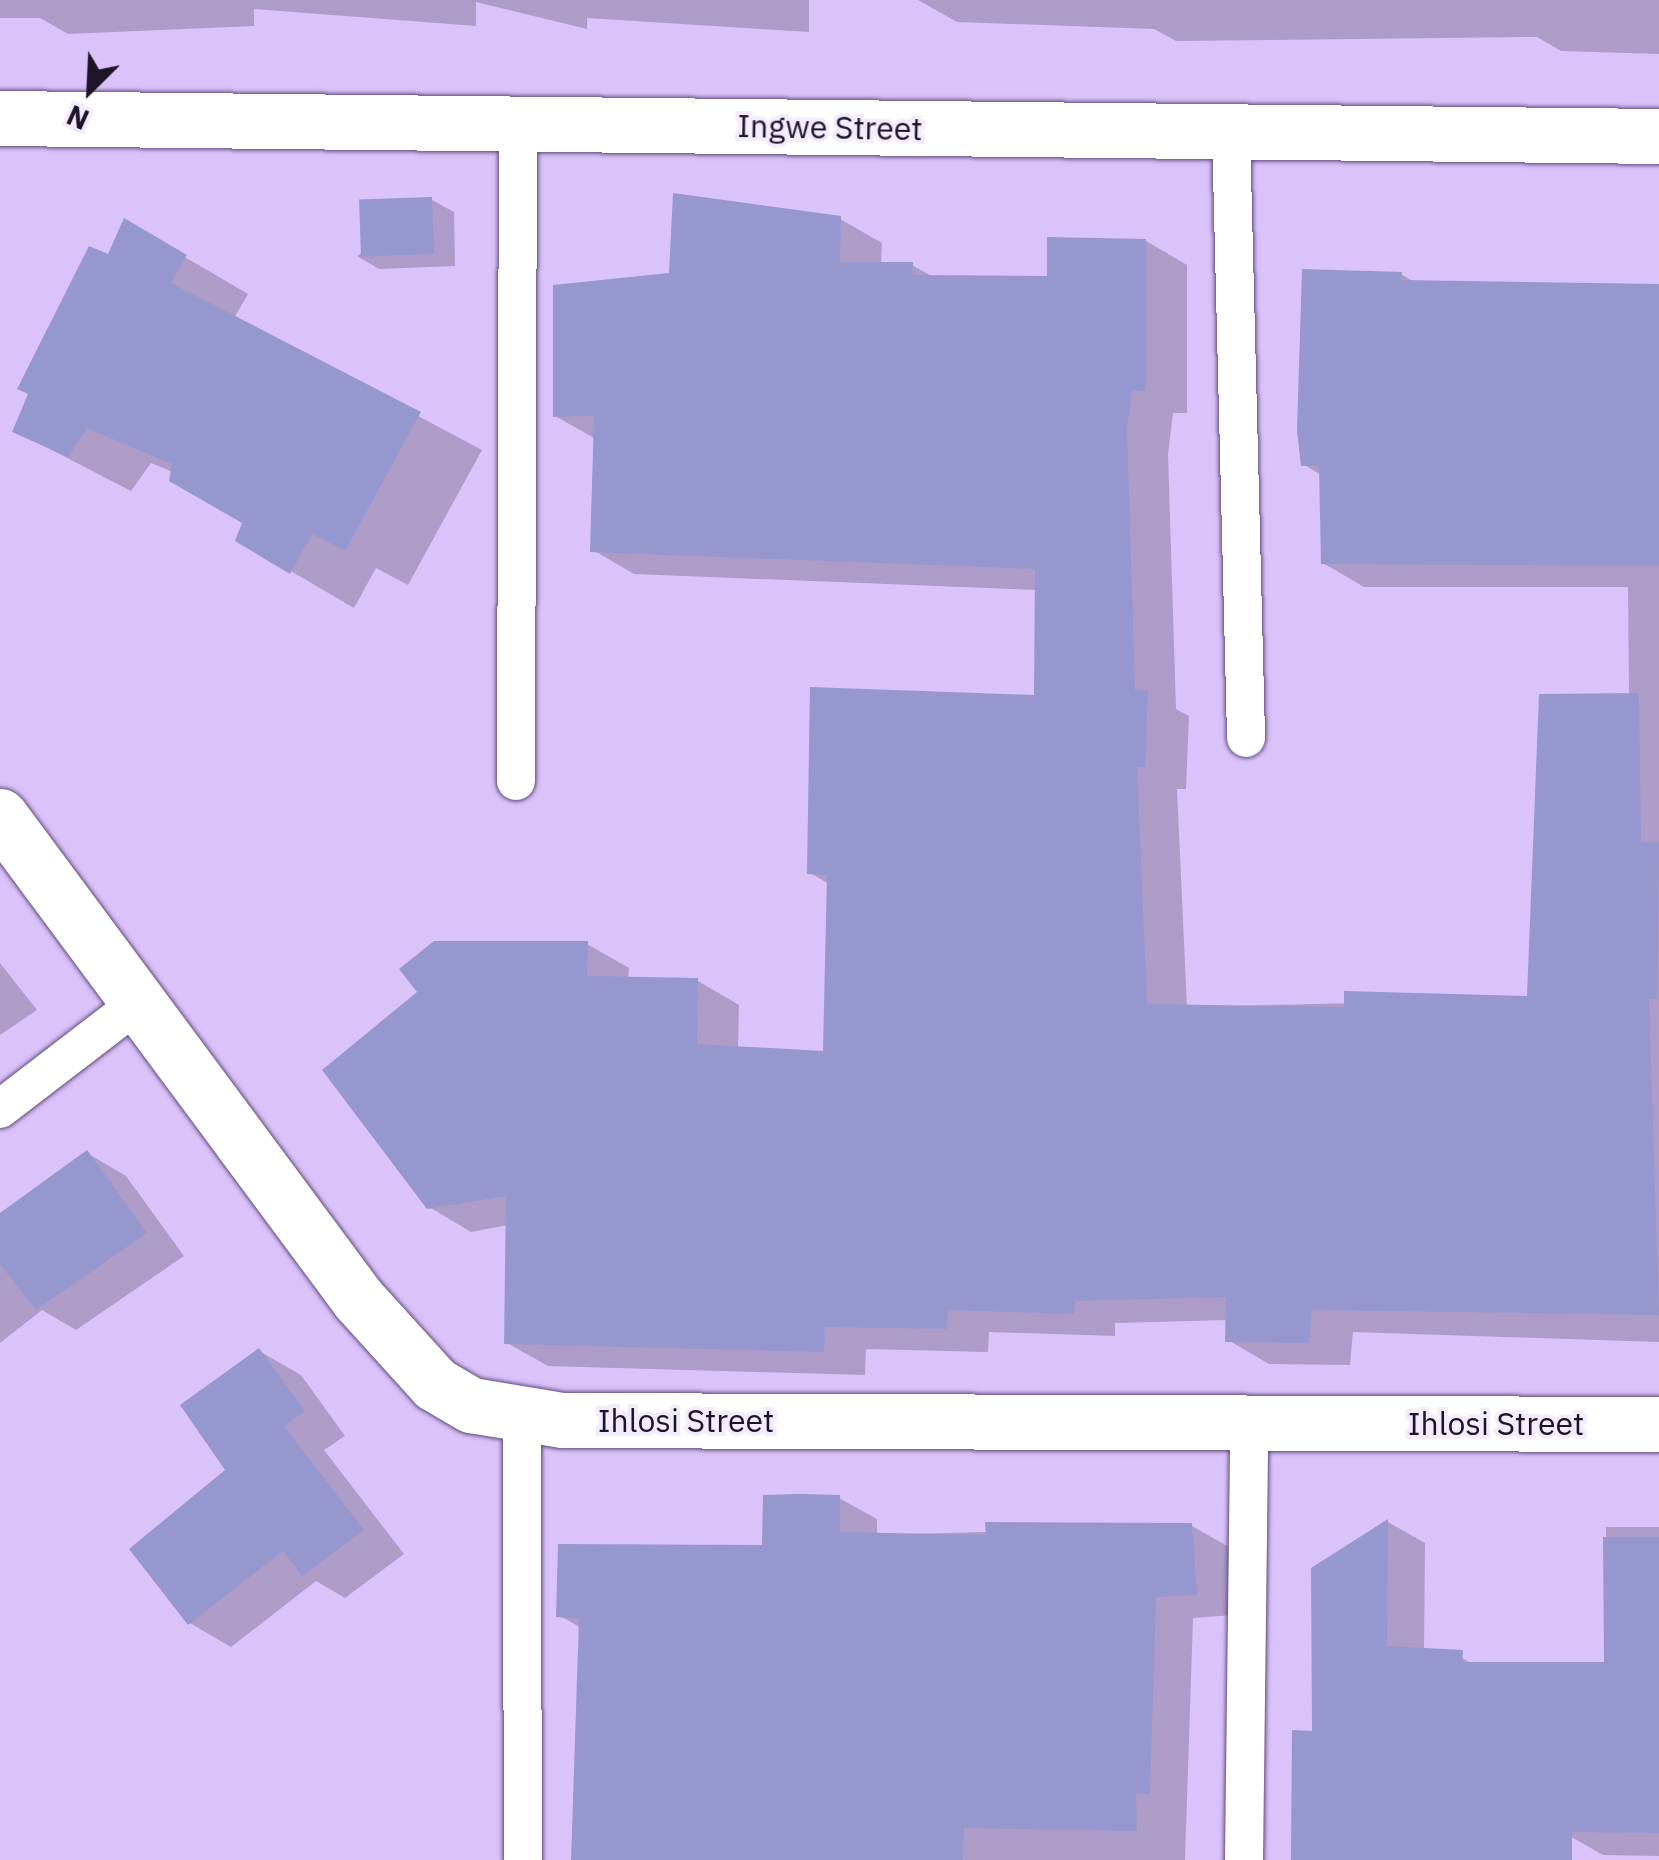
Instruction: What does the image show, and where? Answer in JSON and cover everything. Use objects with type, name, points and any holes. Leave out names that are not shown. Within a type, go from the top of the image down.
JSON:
[{"type":"street","name":"Ingwe Street","points":[[0,118],[1659,136]]},
{"type":"street","name":"Ihlosi Street","points":[[0,816],[402,1352],[472,1405],[522,1416],[1659,1424]]},
{"type":"lane","points":[[516,780],[518,124]]},
{"type":"lane","points":[[1231,131],[1246,738]]},
{"type":"lane","points":[[0,1109],[138,1003]]},
{"type":"lane","points":[[522,1416],[523,1860]]},
{"type":"lane","points":[[1244,1860],[1249,1422]]},
{"type":"building","points":[[673,193],[841,216],[840,262],[913,262],[913,275],[1047,276],[1047,237],[1146,239],[1146,391],[1132,391],[1127,429],[1135,690],[1148,690],[1145,767],[1137,767],[1147,1004],[1344,1007],[1344,991],[1527,996],[1539,694],[1639,693],[1641,842],[1659,842],[1657,999],[1649,999],[1659,1315],[1312,1310],[1309,1343],[1225,1342],[1226,1297],[1075,1301],[1074,1314],[948,1310],[947,1329],[825,1327],[824,1352],[504,1344],[506,1196],[427,1209],[322,1070],[417,992],[399,969],[434,941],[588,941],[587,976],[698,978],[697,1044],[823,1051],[827,875],[807,874],[810,687],[1034,695],[1035,569],[590,552],[594,416],[553,417],[553,285],[669,273]]},
{"type":"building","points":[[432,197],[434,254],[361,257],[359,200]]},
{"type":"building","points":[[124,218],[187,255],[171,283],[421,412],[345,551],[312,534],[290,574],[235,541],[242,523],[169,481],[172,464],[87,428],[68,457],[12,432],[28,394],[17,389],[89,246],[108,254]]},
{"type":"building","points":[[1302,269],[1402,272],[1401,280],[1659,284],[1659,566],[1321,564],[1319,466],[1301,466],[1297,431]]},
{"type":"building","points":[[87,1150],[147,1233],[36,1310],[0,1264],[0,1213]]},
{"type":"building","points":[[259,1348],[305,1411],[284,1426],[364,1530],[302,1576],[283,1551],[188,1625],[129,1549],[225,1470],[180,1405]]},
{"type":"building","points":[[763,1495],[840,1495],[840,1532],[986,1535],[985,1522],[1192,1523],[1197,1595],[1156,1597],[1150,1794],[1136,1794],[1137,1831],[964,1828],[963,1860],[571,1860],[579,1619],[556,1617],[558,1544],[762,1545]]},
{"type":"building","points":[[1388,1519],[1387,1646],[1463,1650],[1462,1662],[1604,1662],[1603,1537],[1659,1537],[1659,1833],[1572,1832],[1572,1860],[1291,1860],[1292,1730],[1312,1731],[1311,1568]]}]
